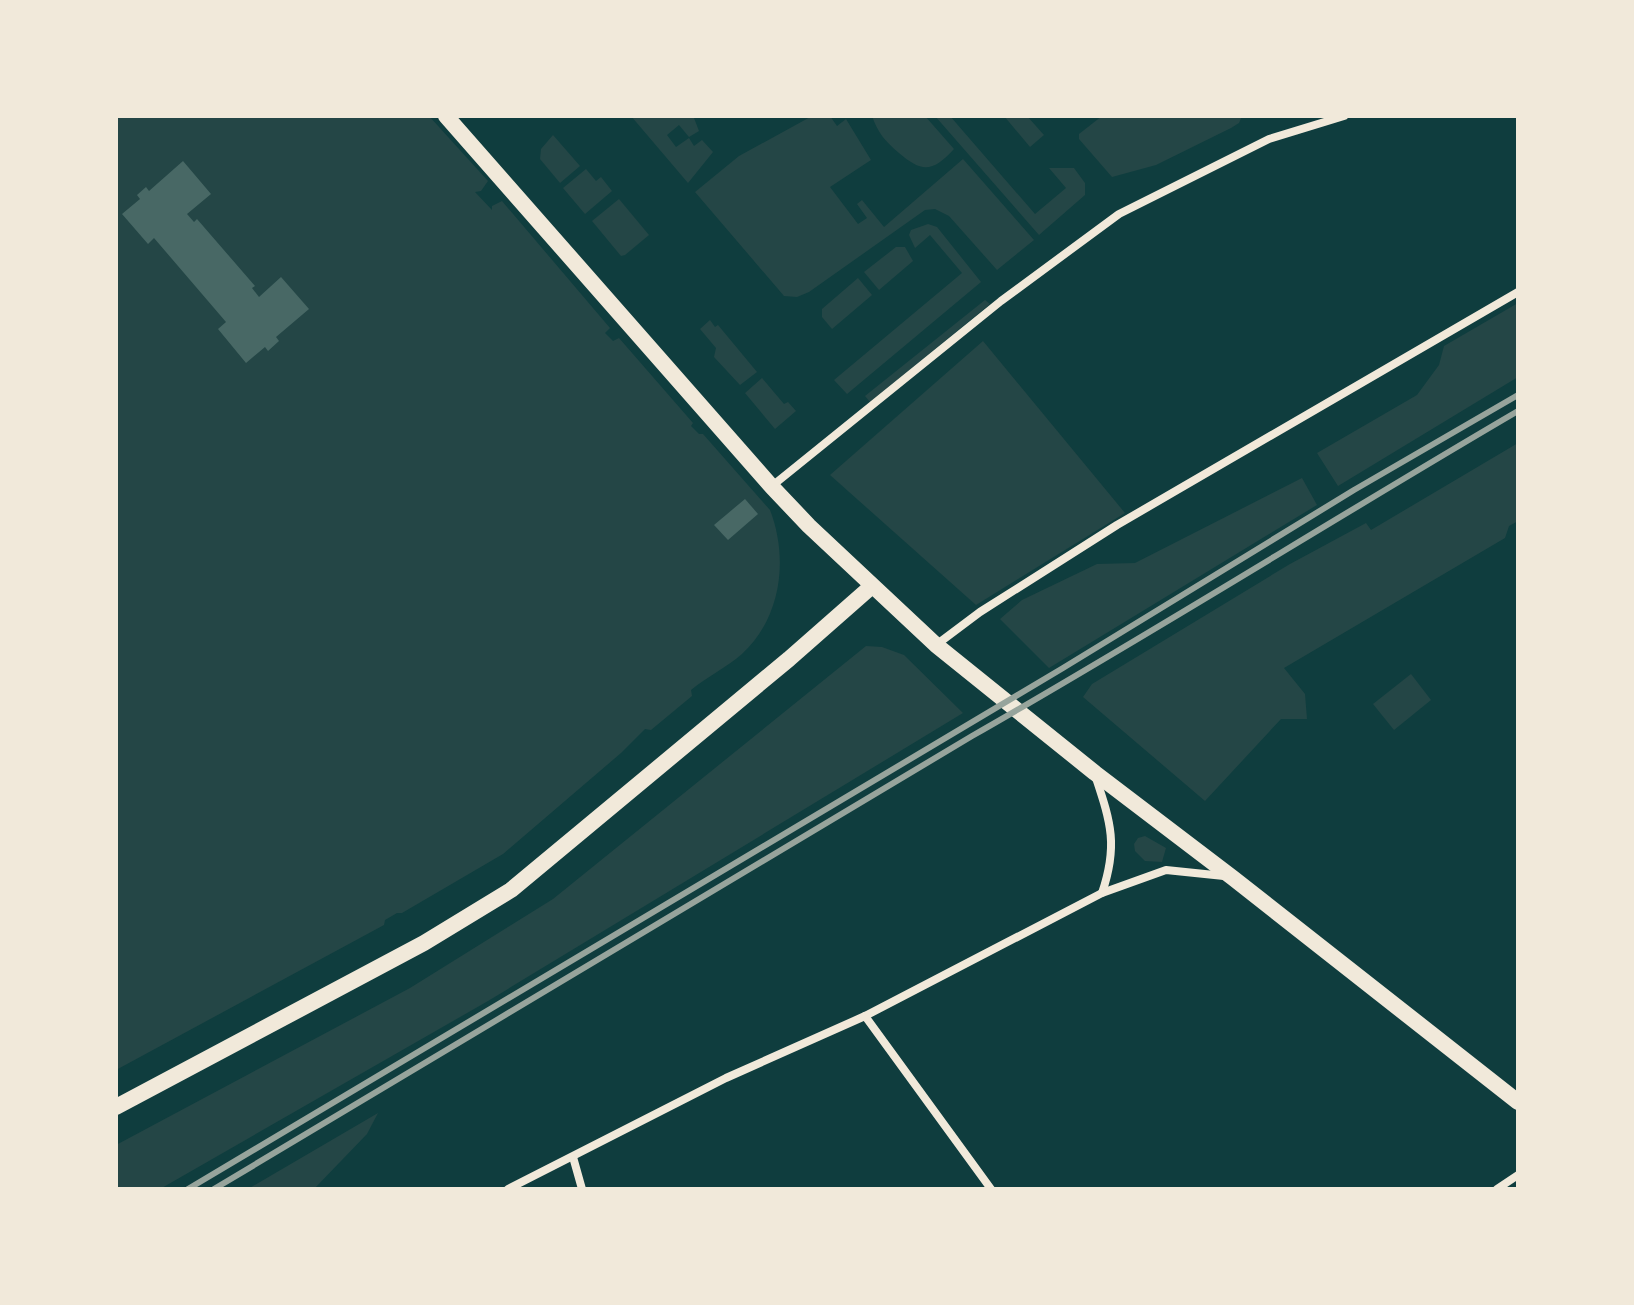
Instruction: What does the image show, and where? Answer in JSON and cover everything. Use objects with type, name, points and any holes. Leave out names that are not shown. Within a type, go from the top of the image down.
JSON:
[{"type":"main road","points":[[446,116],[772,487],[936,645],[1095,773],[1518,1102]]},
{"type":"main road","points":[[116,1107],[424,943],[511,890],[731,708],[872,586]]},
{"type":"street","points":[[772,487],[1001,301],[1119,214],[1269,139],[1344,116]]},
{"type":"street","points":[[936,645],[980,612],[1117,525],[1518,292]]},
{"type":"street","points":[[1095,773],[1108,815],[1112,845],[1111,866],[1102,893]]},
{"type":"street","points":[[508,1189],[726,1078],[865,1016],[1102,893],[1166,870],[1179,869],[1233,878]]},
{"type":"street","points":[[865,1016],[991,1189]]},
{"type":"street","points":[[573,1157],[582,1189]]},
{"type":"street","points":[[1497,1189],[1518,1175]]},
{"type":"shaded area","points":[[116,116],[429,116],[488,181],[481,191],[475,192],[492,210],[492,206],[502,201],[610,328],[605,333],[613,341],[619,338],[693,423],[691,426],[703,434],[770,510],[776,529],[780,568],[778,587],[766,623],[742,654],[691,690],[692,696],[651,730],[645,729],[503,854],[385,920],[384,925],[116,1070]]},
{"type":"shaded area","points":[[631,116],[699,116],[694,118],[699,131],[689,137],[679,125],[667,135],[676,147],[689,138],[694,146],[702,140],[713,152],[688,183]]},
{"type":"shaded area","points":[[812,116],[830,116],[837,126],[846,119],[871,160],[830,187],[858,224],[867,218],[857,204],[862,200],[884,227],[963,159],[1034,240],[997,270],[949,216],[935,209],[925,210],[809,292],[797,297],[784,296],[695,192],[739,156]]},
{"type":"shaded area","points":[[872,116],[925,116],[954,149],[933,166],[921,167],[886,141]]},
{"type":"shaded area","points":[[935,116],[950,116],[1035,214],[1066,188],[1049,168],[1074,168],[1085,183],[1085,195],[1039,235]]},
{"type":"shaded area","points":[[1004,116],[1027,116],[1044,135],[1030,147]]},
{"type":"shaded area","points":[[1102,116],[1242,116],[1239,123],[1231,128],[1156,165],[1112,177],[1079,139],[1079,134]]},
{"type":"shaded area","points":[[553,135],[580,166],[560,183],[540,159],[541,149]]},
{"type":"shaded area","points":[[586,169],[596,181],[601,177],[612,191],[585,214],[563,188]]},
{"type":"shaded area","points":[[619,199],[649,235],[621,256],[592,221]]},
{"type":"shaded area","points":[[928,224],[937,227],[981,282],[847,394],[834,380],[962,273],[930,235],[915,248],[909,235],[911,230]]},
{"type":"shaded area","points":[[896,247],[905,247],[913,261],[879,290],[864,272]]},
{"type":"shaded area","points":[[858,278],[872,295],[832,329],[822,317],[822,309]]},
{"type":"shaded area","points":[[985,300],[990,304],[870,402],[865,396]]},
{"type":"shaded area","points":[[1518,303],[1518,377],[1338,486],[1317,453],[1417,395],[1439,365],[1444,346]]},
{"type":"shaded area","points":[[710,320],[715,327],[718,325],[757,372],[740,385],[714,357],[716,348],[700,329]]},
{"type":"shaded area","points":[[983,341],[1125,513],[976,605],[830,475]]},
{"type":"shaded area","points":[[762,378],[784,404],[788,402],[796,411],[775,429],[745,393]]},
{"type":"shaded area","points":[[1518,443],[1518,521],[1509,526],[1505,538],[1284,668],[1305,694],[1307,719],[1281,719],[1205,801],[1083,697],[1092,684],[1290,564],[1366,523],[1371,530]]},
{"type":"shaded area","points":[[1302,478],[1317,505],[1049,668],[1000,619],[1022,600],[1097,564],[1135,563]]},
{"type":"shaded area","points":[[866,646],[882,647],[904,655],[963,713],[488,1001],[160,1189],[116,1189],[116,1145],[410,988],[553,899]]},
{"type":"shaded area","points":[[1411,674],[1431,700],[1394,730],[1373,704]]},
{"type":"shaded area","points":[[1145,836],[1166,848],[1162,862],[1145,861],[1135,851],[1134,844],[1138,838]]},
{"type":"shaded area","points":[[378,1113],[367,1134],[314,1189],[248,1189]]},
{"type":"building","points":[[183,161],[211,194],[187,214],[194,222],[197,219],[255,286],[252,288],[259,297],[281,277],[309,309],[276,337],[279,341],[268,351],[265,347],[246,363],[218,329],[226,322],[154,238],[148,244],[122,214],[140,199],[137,195],[146,187],[149,191]]},
{"type":"building","points":[[745,499],[758,514],[728,540],[714,525]]},
{"type":"railway","points":[[188,1189],[1063,668],[1354,490],[1518,395]]},
{"type":"railway","points":[[214,1189],[1518,411]]}]
